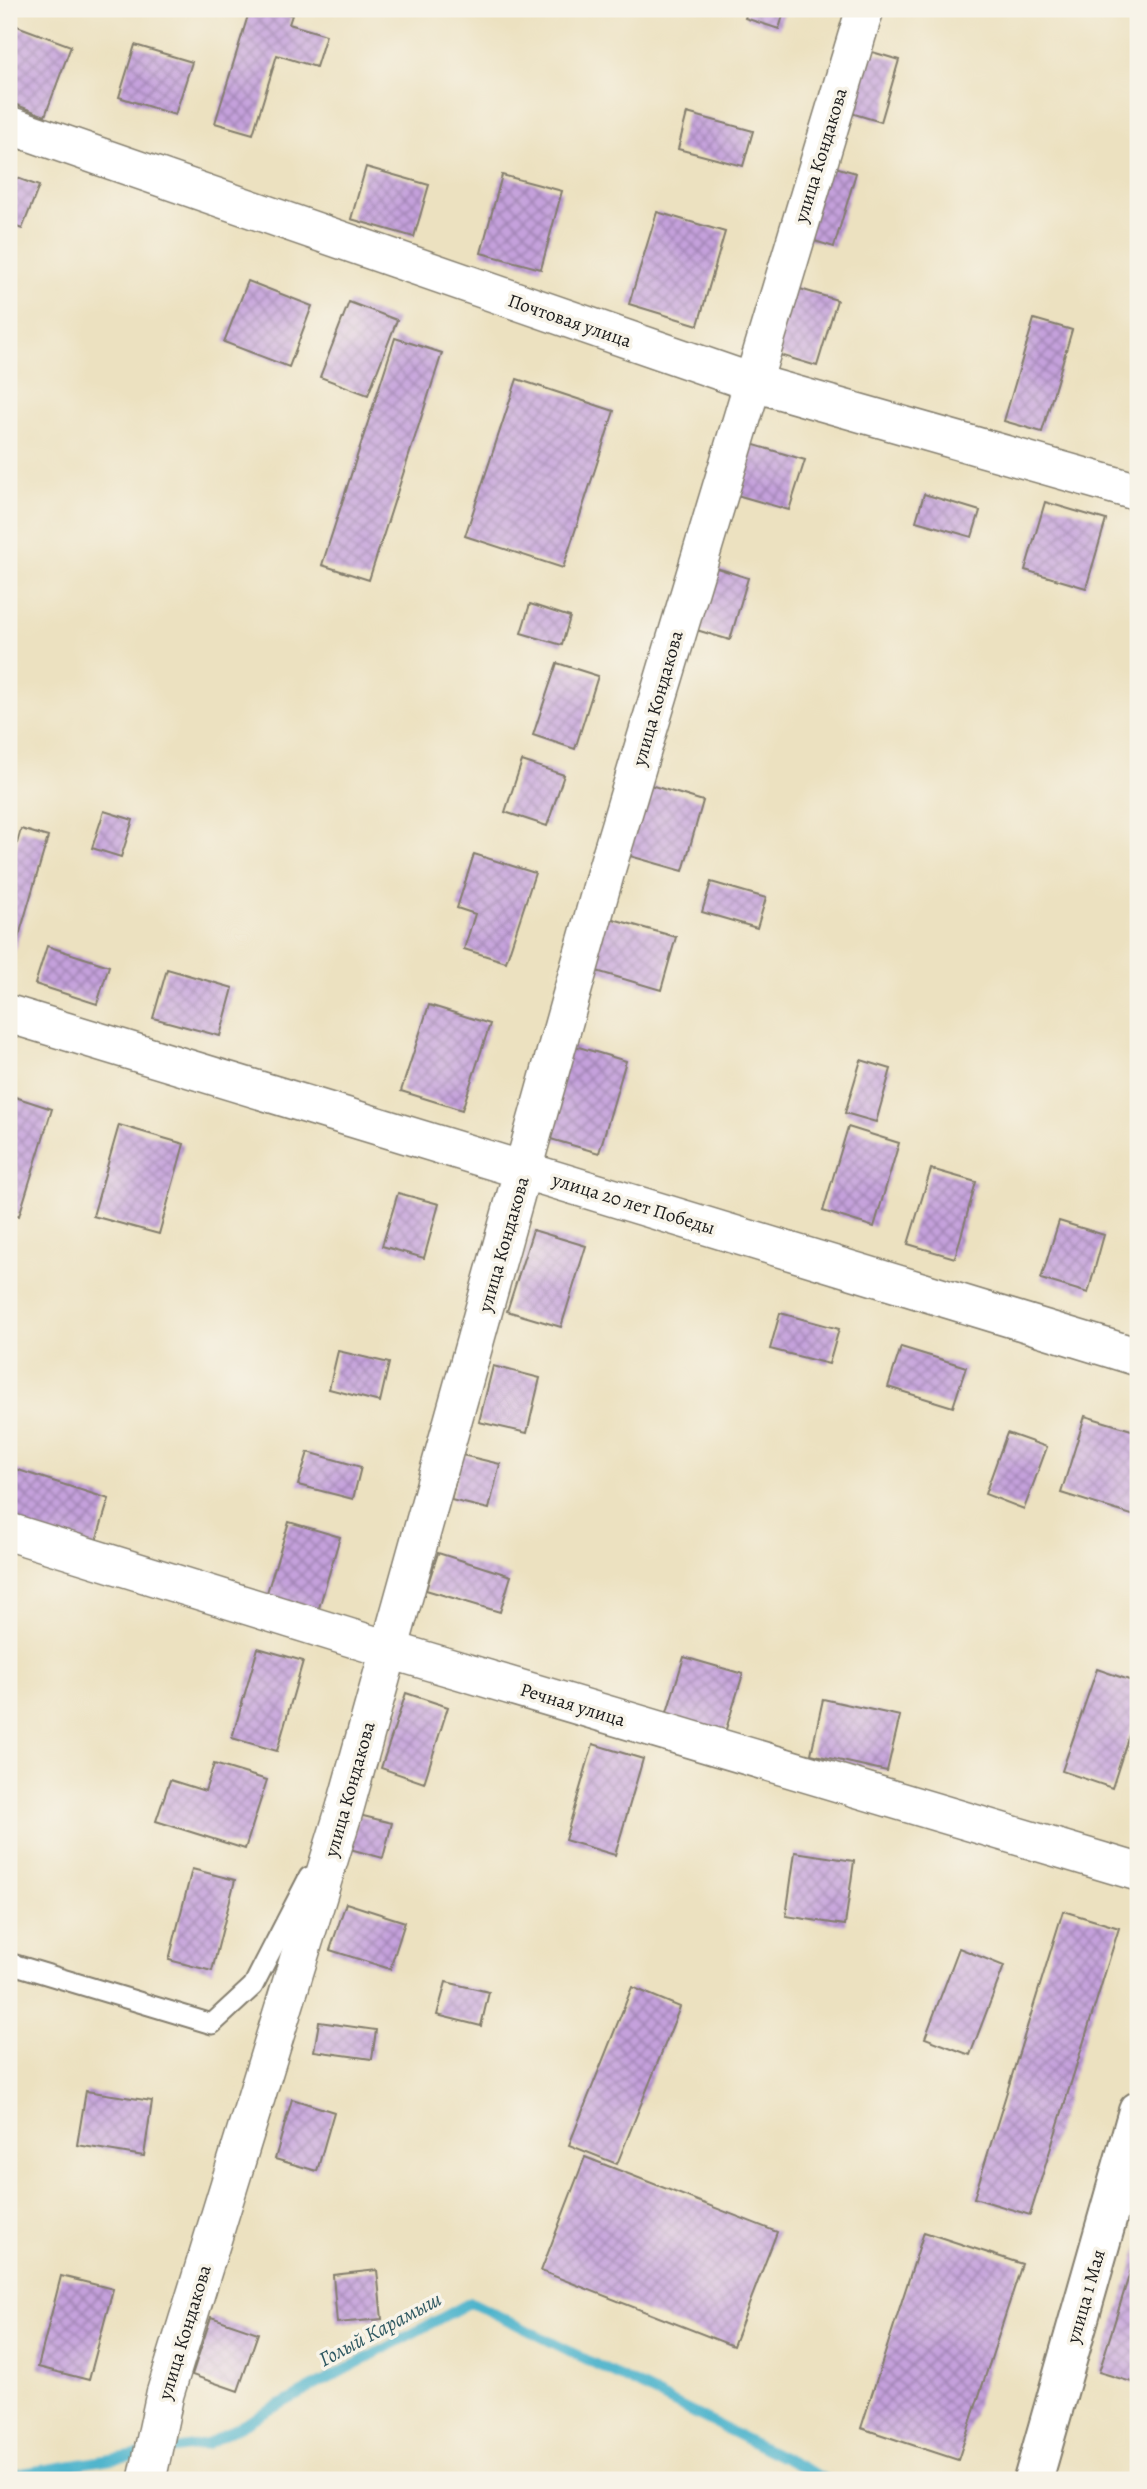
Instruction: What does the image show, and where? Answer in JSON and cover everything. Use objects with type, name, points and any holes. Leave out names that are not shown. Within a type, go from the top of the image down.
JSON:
[{"type":"street","name":"улица Кондакова","points":[[147,2480],[164,2394],[345,1808],[387,1649],[606,872],[865,9]]},
{"type":"street","name":"Почтовая улица","points":[[9,125],[751,382],[1138,492]]},
{"type":"street","name":"улица 20 лет Победы","points":[[9,1014],[1138,1357]]},
{"type":"street","name":"Речная улица","points":[[9,1532],[387,1649],[1138,1872]]},
{"type":"street","name":"улица 1 Мая","points":[[1033,2480],[1138,2111]]},
{"type":"lane","points":[[9,1963],[212,2024],[253,1986],[345,1808]]},
{"type":"building","points":[[250,9],[270,9],[292,15],[289,24],[326,35],[316,67],[277,55],[253,134],[215,123]]},
{"type":"building","points":[[748,9],[785,9],[779,29],[745,18]]},
{"type":"building","points":[[9,23],[71,46],[45,116],[9,102]]},
{"type":"building","points":[[135,45],[192,62],[175,115],[119,97]]},
{"type":"building","points":[[849,45],[899,60],[881,122],[831,107]]},
{"type":"building","points":[[687,113],[753,131],[743,166],[678,149]]},
{"type":"building","points":[[814,161],[856,173],[834,247],[792,234]]},
{"type":"building","points":[[366,167],[429,185],[414,237],[351,219]]},
{"type":"building","points":[[9,175],[39,186],[22,229],[9,224]]},
{"type":"building","points":[[502,175],[562,191],[541,269],[481,253]]},
{"type":"building","points":[[657,212],[725,232],[698,325],[629,304]]},
{"type":"building","points":[[248,281],[312,306],[289,367],[224,342]]},
{"type":"building","points":[[780,283],[837,300],[817,366],[760,349]]},
{"type":"building","points":[[349,302],[397,320],[368,395],[320,377]]},
{"type":"building","points":[[1034,319],[1072,330],[1042,432],[1004,421]]},
{"type":"building","points":[[395,338],[442,353],[369,580],[322,565]]},
{"type":"building","points":[[517,379],[614,411],[563,568],[465,536]]},
{"type":"building","points":[[731,438],[805,460],[789,510],[716,489]]},
{"type":"building","points":[[924,494],[980,511],[972,537],[916,521]]},
{"type":"building","points":[[1045,502],[1106,520],[1086,588],[1025,570]]},
{"type":"building","points":[[701,563],[748,578],[730,640],[683,626]]},
{"type":"building","points":[[530,604],[570,617],[562,645],[521,633]]},
{"type":"building","points":[[557,663],[598,676],[575,749],[533,735]]},
{"type":"building","points":[[522,761],[564,775],[547,826],[505,812]]},
{"type":"building","points":[[637,781],[703,801],[683,871],[616,852]]},
{"type":"building","points":[[104,811],[133,820],[121,857],[92,848]]},
{"type":"building","points":[[21,829],[48,837],[9,970],[9,872]]},
{"type":"building","points":[[474,854],[535,873],[506,962],[464,949],[475,914],[457,908]]},
{"type":"building","points":[[711,882],[766,898],[757,928],[702,912]]},
{"type":"building","points":[[599,915],[676,937],[661,990],[583,967]]},
{"type":"building","points":[[47,946],[109,966],[97,1004],[35,984]]},
{"type":"building","points":[[167,969],[233,988],[220,1036],[153,1018]]},
{"type":"building","points":[[429,1005],[490,1024],[462,1110],[401,1091]]},
{"type":"building","points":[[565,1043],[626,1061],[599,1153],[537,1135]]},
{"type":"building","points":[[861,1060],[891,1069],[876,1122],[845,1113]]},
{"type":"building","points":[[9,1095],[52,1109],[19,1216],[9,1212]]},
{"type":"building","points":[[119,1125],[184,1144],[159,1234],[93,1216]]},
{"type":"building","points":[[848,1127],[899,1143],[874,1227],[823,1211]]},
{"type":"building","points":[[931,1169],[976,1182],[955,1258],[908,1244]]},
{"type":"building","points":[[398,1193],[439,1204],[424,1258],[382,1246]]},
{"type":"building","points":[[1059,1221],[1104,1235],[1088,1293],[1041,1279]]},
{"type":"building","points":[[533,1230],[586,1246],[561,1327],[507,1311]]},
{"type":"building","points":[[780,1313],[839,1329],[829,1364],[770,1349]]},
{"type":"building","points":[[901,1347],[966,1367],[953,1407],[888,1387]]},
{"type":"building","points":[[338,1351],[389,1363],[380,1402],[329,1389]]},
{"type":"building","points":[[493,1366],[540,1378],[527,1433],[479,1422]]},
{"type":"building","points":[[1085,1416],[1138,1432],[1138,1517],[1061,1493]]},
{"type":"building","points":[[1007,1433],[1047,1447],[1024,1509],[985,1494]]},
{"type":"building","points":[[308,1452],[361,1467],[353,1499],[298,1485]]},
{"type":"building","points":[[462,1455],[500,1464],[489,1509],[451,1500]]},
{"type":"building","points":[[9,1467],[109,1499],[93,1551],[9,1524]]},
{"type":"building","points":[[289,1522],[340,1537],[316,1618],[264,1602]]},
{"type":"building","points":[[438,1553],[511,1576],[500,1612],[426,1590]]},
{"type":"building","points":[[258,1648],[303,1661],[277,1751],[232,1738]]},
{"type":"building","points":[[684,1657],[743,1674],[723,1739],[664,1722]]},
{"type":"building","points":[[1097,1669],[1138,1683],[1138,1707],[1112,1788],[1062,1771]]},
{"type":"building","points":[[406,1693],[448,1707],[424,1783],[381,1768]]},
{"type":"building","points":[[823,1699],[900,1716],[887,1771],[811,1754]]},
{"type":"building","points":[[593,1744],[643,1759],[615,1855],[565,1840]]},
{"type":"building","points":[[214,1764],[267,1780],[245,1849],[156,1821],[170,1780],[205,1791]]},
{"type":"building","points":[[359,1815],[392,1823],[383,1858],[350,1849]]},
{"type":"building","points":[[795,1852],[854,1861],[845,1925],[786,1916]]},
{"type":"building","points":[[192,1869],[235,1880],[212,1971],[169,1960]]},
{"type":"building","points":[[346,1903],[405,1922],[390,1969],[330,1950]]},
{"type":"building","points":[[1063,1911],[1119,1928],[1030,2215],[974,2198]]},
{"type":"building","points":[[959,1948],[1004,1966],[970,2055],[925,2038]]},
{"type":"building","points":[[446,1982],[489,1992],[481,2026],[437,2015]]},
{"type":"building","points":[[632,1987],[680,2007],[617,2164],[569,2145]]},
{"type":"building","points":[[319,2022],[376,2030],[372,2059],[314,2051]]},
{"type":"building","points":[[86,2091],[152,2101],[144,2156],[77,2145]]},
{"type":"building","points":[[292,2099],[334,2112],[317,2171],[275,2159]]},
{"type":"building","points":[[585,2157],[777,2232],[733,2346],[541,2271]]},
{"type":"building","points":[[924,2232],[1022,2264],[958,2460],[861,2428]]},
{"type":"building","points":[[1138,2247],[1138,2384],[1099,2372]]},
{"type":"building","points":[[377,2270],[382,2319],[337,2323],[333,2275]]},
{"type":"building","points":[[61,2276],[113,2289],[89,2380],[38,2367]]},
{"type":"building","points":[[211,2317],[258,2333],[238,2391],[192,2375]]},
{"type":"waterway","name":"Голый Карамыш","points":[[9,2475],[207,2444],[471,2302],[828,2480]]}]
